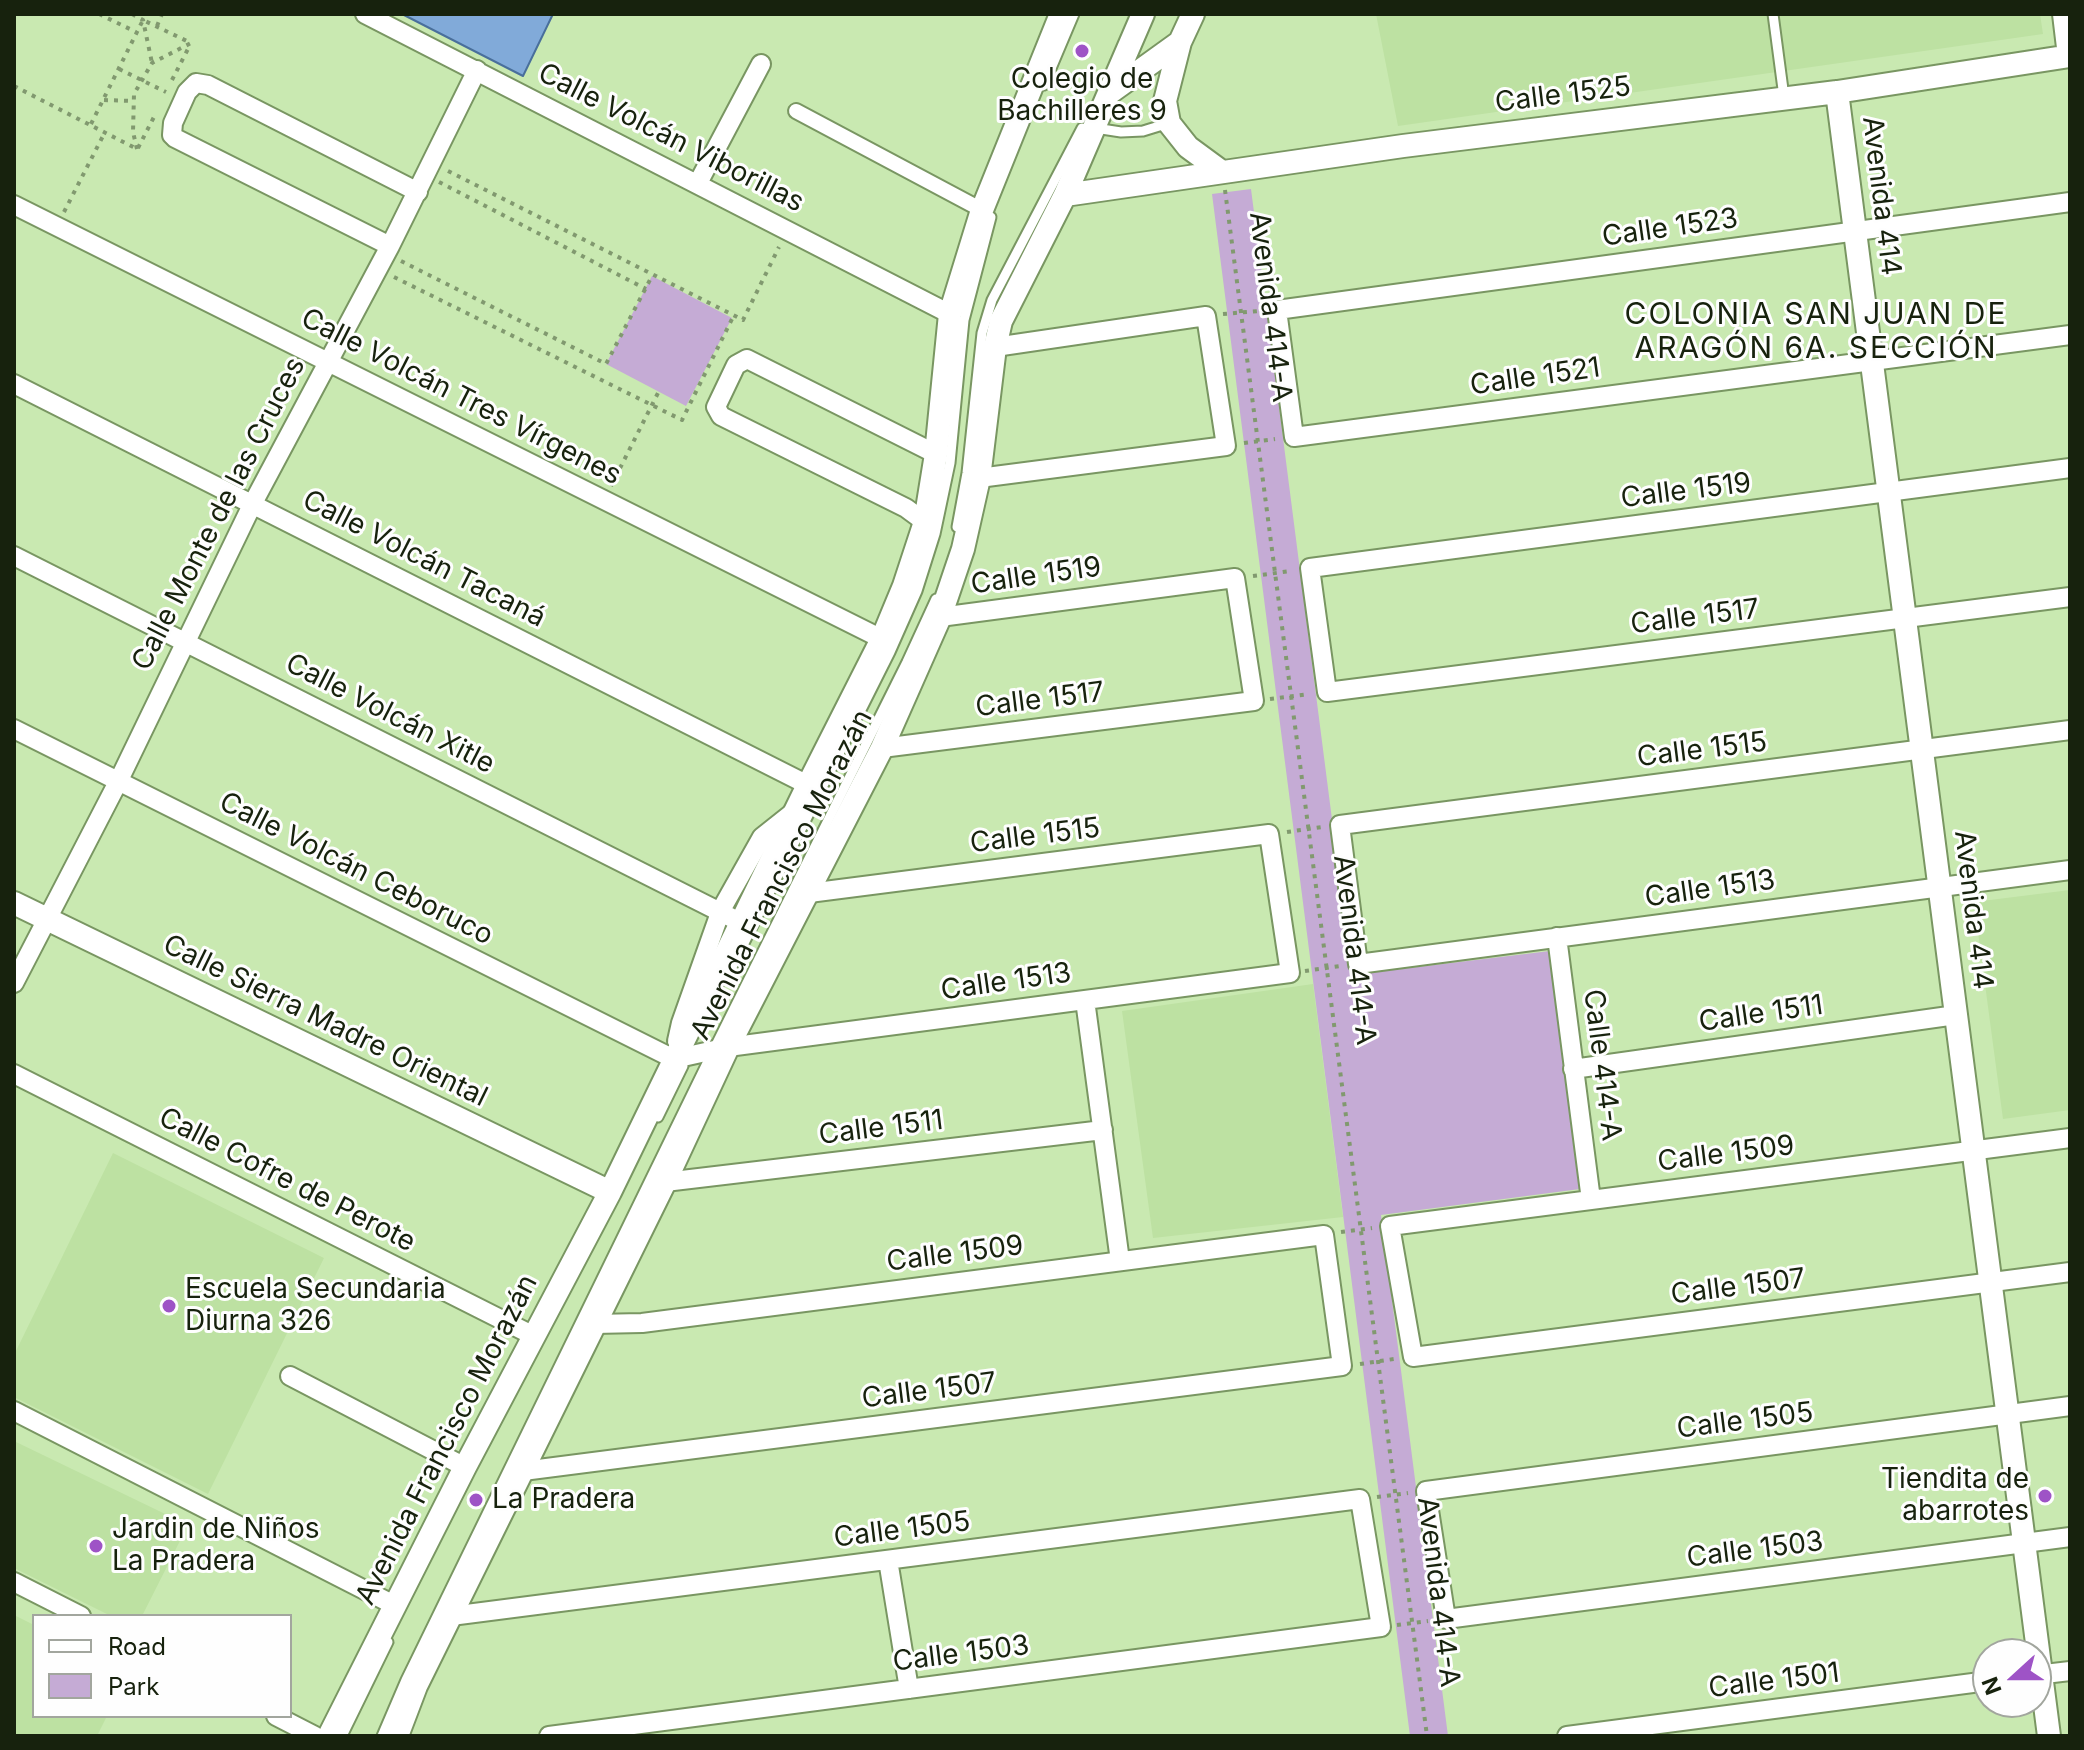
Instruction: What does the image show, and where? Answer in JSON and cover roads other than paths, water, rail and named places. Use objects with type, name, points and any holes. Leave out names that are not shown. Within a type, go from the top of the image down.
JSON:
[{"type":"street","name":"Calle Volcán Viborillas","points":[[365,14],[950,314]]},
{"type":"street","name":"Avenida Francisco Morazán","points":[[329,1736],[465,1467],[680,1058],[731,916],[796,810],[882,639],[925,522],[936,454],[950,314],[982,210],[1061,14]]},
{"type":"street","name":"Avenida Francisco Morazán","points":[[397,1736],[416,1686],[665,1182],[721,1049],[809,893],[882,748],[940,617],[963,549],[979,478],[1001,321],[1065,195],[1143,14]]},
{"type":"street","points":[[1193,14],[1180,42],[1165,101],[1169,123],[1188,147],[1222,172]]},
{"type":"street","name":"Calle 1525","points":[[1065,195],[1837,92],[2068,39]]},
{"type":"street","points":[[1111,92],[1180,42]]},
{"type":"street","points":[[698,183],[761,64]]},
{"type":"street","name":"Calle Monte de las Cruces","points":[[14,983],[118,782],[253,503],[385,256],[477,70]]},
{"type":"street","points":[[385,256],[172,135],[173,123],[187,92],[196,83],[208,85],[425,176]]},
{"type":"street","name":"Avenida 414","points":[[1837,92],[2035,1638]]},
{"type":"street","points":[[796,111],[982,210]]},
{"type":"street","name":"Calle 1523","points":[[1277,310],[2070,202]]},
{"type":"street","name":"Calle Volcán Tres Vírgenes","points":[[14,205],[882,639]]},
{"type":"street","name":"Avenida 414-A","points":[[1277,310],[1294,437]]},
{"type":"street","points":[[979,478],[1226,446],[1206,316],[995,347]]},
{"type":"street","name":"Calle 1521","points":[[1294,437],[2070,335]]},
{"type":"street","points":[[925,522],[906,508],[721,416],[716,411],[717,404],[736,365],[743,360],[751,361],[936,454]]},
{"type":"street","name":"Calle Volcán Tacaná","points":[[14,384],[808,785]]},
{"type":"street","name":"Calle 1519","points":[[1327,692],[1310,568],[2070,468]]},
{"type":"street","name":"Calle Volcán Xitle","points":[[14,556],[731,916]]},
{"type":"street","name":"Calle 1519","points":[[940,617],[1235,578],[1254,701]]},
{"type":"street","name":"Calle 1517","points":[[1327,692],[2070,597]]},
{"type":"street","name":"Calle 1517","points":[[882,748],[1254,701]]},
{"type":"street","name":"Calle Volcán Ceboruco","points":[[14,729],[680,1058]]},
{"type":"street","name":"Calle 1515","points":[[1340,825],[2070,730]]},
{"type":"street","name":"Avenida 414-A","points":[[1340,825],[1358,964]]},
{"type":"street","name":"Calle 1515","points":[[809,893],[1269,834],[1290,973]]},
{"type":"street","name":"Calle 1513","points":[[1358,964],[2070,870]]},
{"type":"street","name":"Calle Sierra Madre Oriental","points":[[14,903],[610,1192]]},
{"type":"street","name":"Calle 414-A","points":[[1557,937],[1591,1200]]},
{"type":"street","name":"Calle 1513","points":[[680,1058],[721,1049],[1290,973]]},
{"type":"street","points":[[1085,1000],[1120,1261]]},
{"type":"street","name":"Calle 1511","points":[[1573,1069],[1956,1015]]},
{"type":"street","name":"Calle Cofre de Perote","points":[[14,1074],[534,1336]]},
{"type":"street","name":"Calle 1511","points":[[665,1182],[1103,1130]]},
{"type":"street","name":"Calle 1509","points":[[1413,1357],[1390,1226],[2070,1138]]},
{"type":"street","name":"Calle 1509","points":[[594,1324],[642,1323],[1324,1235],[1342,1366]]},
{"type":"street","name":"Calle 1507","points":[[1413,1357],[2070,1272]]},
{"type":"street","name":"Calle 1507","points":[[523,1471],[1342,1366]]},
{"type":"street","points":[[290,1376],[465,1467]]},
{"type":"street","name":"Calle 1505","points":[[1426,1491],[2070,1406]]},
{"type":"street","points":[[14,1411],[396,1606]]},
{"type":"street","name":"Avenida 414-A","points":[[1426,1491],[1446,1619]]},
{"type":"street","name":"Calle 1505","points":[[451,1616],[1360,1499],[1381,1627]]},
{"type":"street","name":"Calle 1503","points":[[1446,1619],[2070,1537]]},
{"type":"street","points":[[888,1560],[909,1689]]},
{"type":"street","points":[[14,1582],[77,1614]]},
{"type":"street","name":"Calle 1503","points":[[549,1736],[1381,1627]]},
{"type":"street","name":"Calle 1501","points":[[1567,1736],[1972,1683]]},
{"type":"street","points":[[280,1718],[315,1736]]},
{"type":"lane","points":[[342,1736],[377,1667],[418,1573],[674,1087],[680,1058],[827,780],[917,591],[935,534],[950,463],[964,320],[992,214],[1074,14]]},
{"type":"lane","points":[[382,1736],[406,1680],[721,1049],[935,600],[954,543],[967,473],[982,333],[992,300],[1103,88],[1132,14]]},
{"type":"lane","points":[[1773,14],[1784,97]]},
{"type":"lane","points":[[1095,128],[1143,131],[1169,123]]},
{"type":"place","name":"Colegio de Bachilleres 9","points":[[1082,51]]},
{"type":"place","name":"Escuela Secundaria Diurna 326","points":[[169,1306]]},
{"type":"place","name":"Tiendita de abarrotes","points":[[2045,1496]]},
{"type":"place","name":"La Pradera","points":[[476,1500]]},
{"type":"place","name":"Jardin de Niños La Pradera","points":[[96,1546]]},
{"type":"district","name":"COLONIA SAN JUAN DE ARAGÓN 6A. SECCIÓN","points":[[1816,332]]}]
